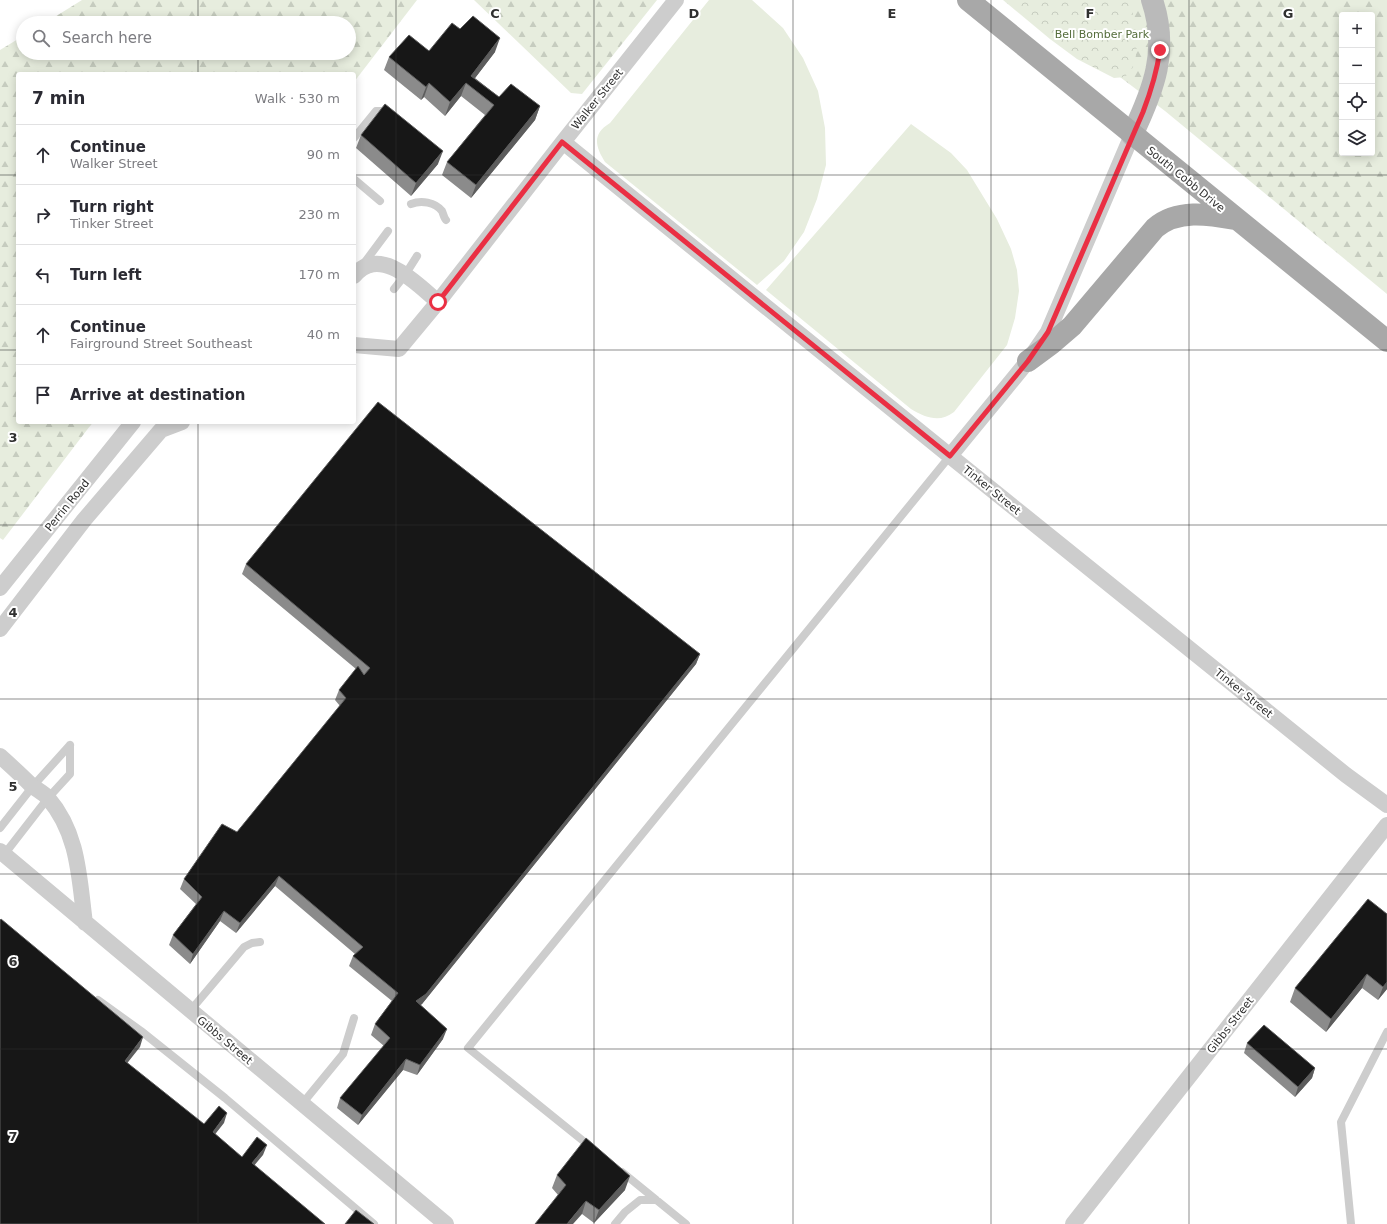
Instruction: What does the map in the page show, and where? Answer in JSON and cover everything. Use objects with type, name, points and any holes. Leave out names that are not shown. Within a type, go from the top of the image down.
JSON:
[{"type":"main road","name":"South Cobb Drive","points":[[968,0],[1387,342]]},
{"type":"main road","points":[[1132,135],[1152,90],[1158,69],[1160,50],[1156,12],[1152,0]]},
{"type":"main road","points":[[1028,361],[1072,326],[1162,221],[1182,215],[1196,214],[1235,219]]},
{"type":"street","name":"Walker Street","points":[[356,345],[399,349],[438,302],[562,142],[676,0]]},
{"type":"street","points":[[950,456],[1028,361],[1045,337],[1057,315],[1132,135]]},
{"type":"street","name":"Tinker Street","points":[[562,142],[1346,775],[1387,805]]},
{"type":"street","points":[[357,273],[372,265],[386,265],[395,268],[405,274],[438,302]]},
{"type":"street","name":"Perrin Road","points":[[0,588],[132,424]]},
{"type":"street","points":[[0,629],[84,520],[160,430],[176,424]]},
{"type":"street","points":[[0,756],[48,798],[62,818],[72,837],[79,870],[85,923]]},
{"type":"street","name":"Gibbs Street","points":[[1073,1224],[1387,825]]},
{"type":"street","name":"Gibbs Street","points":[[2,855],[446,1224]]},
{"type":"lane","points":[[356,136],[376,111],[384,111],[394,120]]},
{"type":"lane","points":[[356,181],[380,201]]},
{"type":"lane","points":[[411,204],[418,201],[428,202],[441,210],[446,220]]},
{"type":"lane","points":[[357,273],[388,231]]},
{"type":"lane","points":[[394,289],[417,256]]},
{"type":"lane","points":[[596,1151],[468,1048],[950,456]]},
{"type":"lane","points":[[0,828],[33,786],[70,745],[70,774],[48,798],[2,855]]},
{"type":"lane","points":[[190,1011],[244,947],[252,943],[260,942]]},
{"type":"lane","points":[[90,994],[141,1031],[219,1093],[374,1224]]},
{"type":"lane","points":[[302,1104],[343,1054],[354,1018]]},
{"type":"lane","points":[[1351,1224],[1341,1122],[1387,1032]]},
{"type":"lane","points":[[614,1166],[686,1224]]},
{"type":"lane","points":[[615,1224],[640,1200],[656,1200]]},
{"type":"green space","points":[[82,0],[417,0],[356,79],[356,72],[16,72],[16,424],[91,424],[3,540],[0,538],[0,50],[16,40],[16,60],[356,60],[356,16],[56,16]]},
{"type":"green space","points":[[474,0],[657,0],[582,94],[571,93]]},
{"type":"green space","points":[[709,0],[752,0],[783,28],[803,58],[818,91],[825,128],[826,165],[817,199],[804,232],[784,261],[757,285],[605,162],[597,146],[600,131],[610,123]]},
{"type":"green space","name":"Bell Bomber Park","points":[[1003,0],[1129,0],[1135,25],[1137,44],[1135,62],[1132,69],[1125,77],[1114,78],[1077,59]]},
{"type":"green space","points":[[1018,0],[1387,0],[1387,294],[1165,111]]},
{"type":"green space","points":[[911,124],[951,153],[967,170],[997,219],[1011,249],[1017,270],[1019,291],[1015,318],[1007,345],[954,412],[938,418],[922,415],[911,409],[766,290]]},
{"type":"building","points":[[473,16],[500,38],[471,76],[499,97],[511,84],[540,106],[476,185],[447,162],[494,105],[466,83],[450,102],[429,83],[426,87],[389,57],[409,35],[429,51],[452,23],[460,29]]},
{"type":"building","points":[[385,104],[443,151],[416,183],[361,135]]},
{"type":"building","points":[[378,402],[700,654],[426,994],[416,1001],[447,1029],[420,1065],[406,1059],[362,1115],[340,1098],[390,1038],[375,1024],[398,993],[353,956],[363,947],[279,876],[240,923],[224,911],[193,954],[173,935],[202,897],[184,879],[222,824],[237,832],[346,698],[339,690],[358,666],[364,675],[370,668],[246,564]]},
{"type":"building","points":[[1368,899],[1387,914],[1387,982],[1383,987],[1367,974],[1331,1019],[1295,988]]},
{"type":"building","points":[[1,919],[143,1037],[125,1061],[204,1124],[219,1106],[227,1113],[213,1132],[242,1157],[257,1137],[267,1145],[252,1163],[325,1224],[0,1224]]},
{"type":"building","points":[[1264,1025],[1315,1068],[1298,1087],[1247,1043]]},
{"type":"building","points":[[586,1138],[630,1176],[599,1210],[586,1201],[567,1224],[535,1224],[566,1185],[557,1175]]},
{"type":"building","points":[[356,1210],[374,1224],[345,1224]]},
{"type":"route","points":[[438,302],[562,142],[950,456],[1028,361],[1048,332],[1057,315],[1152,90],[1158,69],[1160,50]]}]
